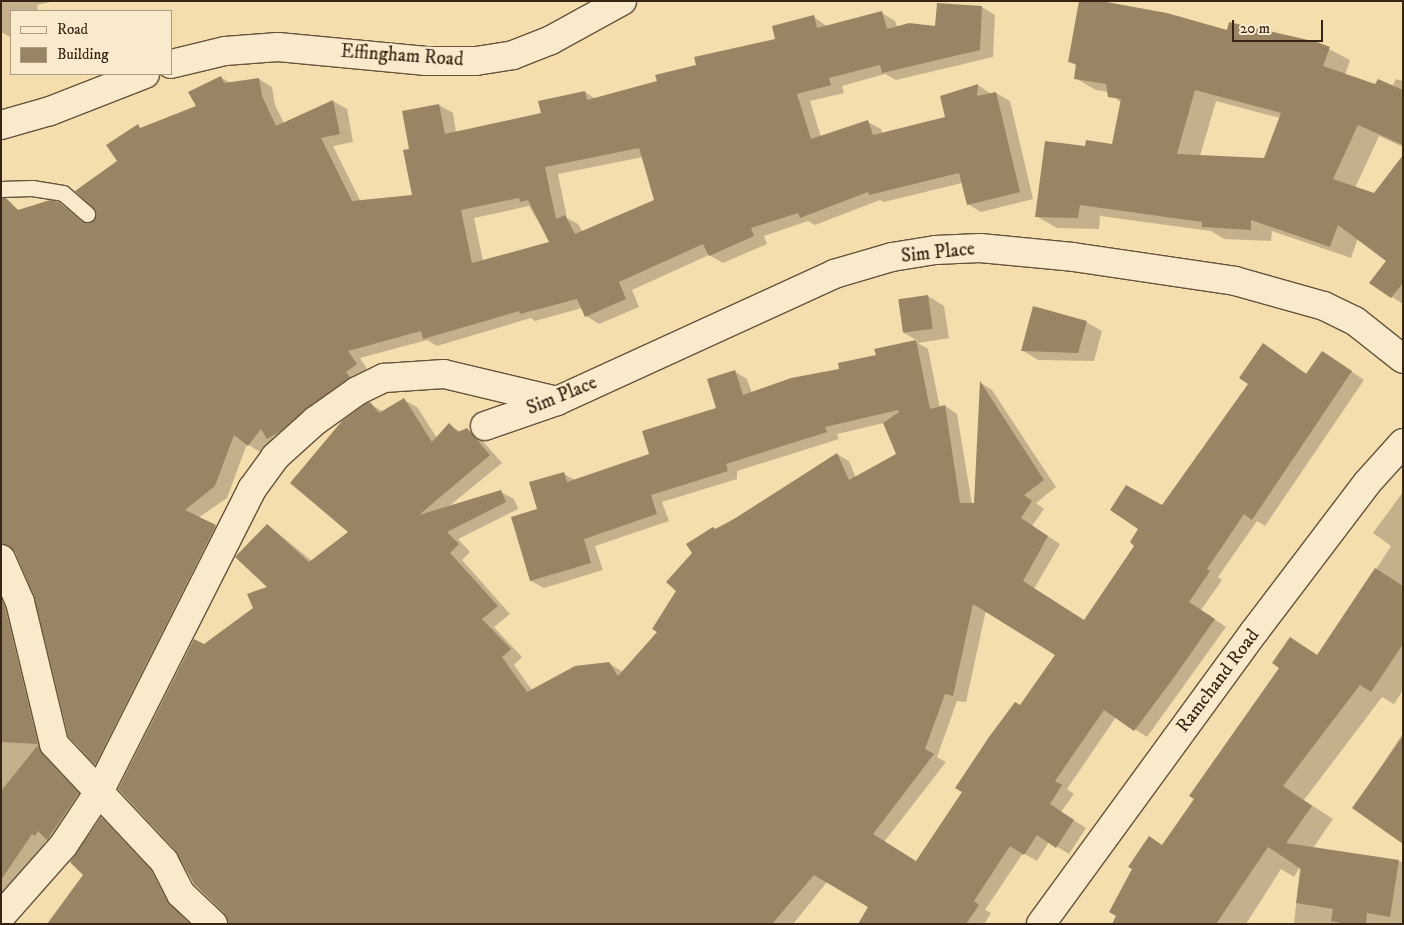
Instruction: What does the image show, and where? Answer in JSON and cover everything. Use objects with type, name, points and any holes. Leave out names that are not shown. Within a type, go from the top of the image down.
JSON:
[{"type":"street","name":"Effingham Road","points":[[172,64],[225,51],[278,47],[426,61],[476,61],[513,55],[551,40],[622,1]]},
{"type":"street","points":[[1,125],[50,111],[142,75]]},
{"type":"street","name":"Sim Place","points":[[485,426],[557,401],[834,274],[892,257],[980,248],[1216,278],[1283,293],[1324,306],[1355,321],[1403,359]]},
{"type":"street","points":[[1,916],[63,846],[100,790],[252,489],[276,457],[315,421],[357,391],[384,378],[407,374],[444,374],[557,401]]},
{"type":"street","name":"Ramchand Road","points":[[1040,924],[1266,616],[1367,483],[1403,444]]},
{"type":"street","points":[[1,560],[22,611],[54,744],[100,790],[164,862],[182,894],[213,924]]},
{"type":"lane","points":[[1,189],[32,188],[63,193],[86,214]]},
{"type":"building","points":[[1079,1],[1101,1],[1167,13],[1227,30],[1229,22],[1317,42],[1330,47],[1323,66],[1375,84],[1378,79],[1403,90],[1403,145],[1358,125],[1333,179],[1374,193],[1403,155],[1403,283],[1391,298],[1369,283],[1386,261],[1338,225],[1330,247],[1251,220],[1251,230],[1202,227],[1202,222],[1080,205],[1078,218],[1035,217],[1045,141],[1085,146],[1086,140],[1112,144],[1121,99],[1108,97],[1106,84],[1074,79],[1076,64],[1068,62]],"holes":[[[1195,90],[1281,113],[1264,158],[1177,154]]]},
{"type":"building","points":[[937,3],[982,6],[980,50],[882,73],[880,65],[829,78],[831,85],[797,94],[811,139],[868,120],[873,135],[945,117],[940,96],[978,84],[977,96],[996,92],[1020,192],[967,205],[959,173],[869,195],[868,192],[800,218],[798,213],[751,228],[754,236],[709,256],[703,244],[619,282],[626,299],[585,317],[577,299],[520,314],[519,311],[423,339],[421,331],[348,351],[357,364],[346,372],[350,377],[281,431],[267,439],[261,429],[248,446],[234,435],[215,486],[185,510],[216,525],[95,765],[68,736],[34,596],[15,552],[1,544],[1,198],[6,198],[18,210],[50,200],[59,202],[81,221],[90,223],[96,216],[96,211],[75,191],[117,161],[106,145],[138,124],[140,128],[196,106],[188,92],[221,76],[224,83],[259,78],[262,96],[276,126],[333,100],[340,134],[321,138],[352,201],[412,195],[403,150],[409,149],[402,111],[439,104],[445,134],[541,113],[538,101],[585,91],[587,100],[657,81],[655,75],[696,65],[694,57],[775,39],[772,26],[814,15],[817,28],[882,11],[887,29],[909,23],[935,26]],"holes":[[[639,148],[654,200],[575,234],[565,215],[556,219],[545,167]],[[519,198],[520,202],[528,200],[549,242],[472,263],[461,210]]]},
{"type":"building","points":[[928,295],[933,329],[903,333],[898,299]]},
{"type":"building","points":[[1033,306],[1087,321],[1078,353],[1021,351]]},
{"type":"building","points":[[916,340],[930,409],[945,405],[960,503],[974,503],[980,381],[1044,480],[1024,495],[1032,501],[1021,518],[1048,536],[1023,581],[1084,620],[1134,546],[1130,542],[1138,529],[1110,510],[1126,485],[1162,505],[1248,384],[1239,378],[1263,343],[1306,374],[1322,351],[1352,371],[1252,520],[1244,514],[1207,569],[1210,571],[1189,602],[1215,619],[1175,676],[1134,731],[1104,710],[1055,781],[1062,785],[1050,804],[1074,820],[1056,848],[1037,835],[1024,855],[1010,846],[974,901],[979,905],[966,924],[858,924],[868,907],[814,875],[772,924],[228,924],[224,913],[194,884],[175,850],[118,789],[194,639],[204,644],[253,608],[247,594],[267,587],[235,557],[267,524],[309,562],[348,532],[290,483],[342,421],[365,404],[370,402],[379,413],[404,398],[432,442],[449,423],[458,432],[467,428],[490,455],[419,515],[501,490],[506,502],[447,532],[459,544],[450,553],[498,606],[482,619],[511,649],[502,657],[527,692],[575,666],[609,662],[618,676],[657,632],[652,629],[676,591],[666,582],[692,553],[686,544],[713,527],[715,529],[736,518],[837,453],[849,480],[896,454],[883,423],[899,412],[898,410],[825,427],[827,432],[726,464],[728,471],[651,495],[657,514],[584,539],[591,563],[530,581],[511,517],[537,509],[529,482],[564,472],[567,482],[649,454],[642,431],[716,408],[707,379],[735,370],[743,395],[791,378],[839,369],[838,363],[876,355],[874,349]],"holes":[[[973,604],[1055,655],[1020,705],[1015,702],[989,737],[955,788],[962,792],[916,861],[873,834],[934,754],[925,749],[945,694],[953,696]]]},
{"type":"building","points":[[1375,568],[1403,586],[1403,644],[1371,692],[1360,685],[1283,786],[1312,806],[1286,843],[1399,860],[1390,917],[1367,913],[1366,924],[1346,924],[1331,921],[1333,909],[1296,903],[1301,869],[1268,847],[1216,924],[1112,924],[1116,916],[1109,912],[1132,869],[1128,867],[1149,836],[1162,845],[1194,799],[1189,796],[1279,668],[1272,663],[1290,637],[1317,655]]},
{"type":"building","points":[[1,598],[5,607],[38,744],[1,742]]},
{"type":"building","points":[[1403,736],[1403,844],[1352,808]]},
{"type":"building","points":[[38,745],[43,755],[79,793],[47,840],[38,831],[35,836],[32,834],[1,880],[1,791]]},
{"type":"building","points":[[101,817],[151,870],[167,901],[190,924],[47,924],[83,875],[70,862]]}]
